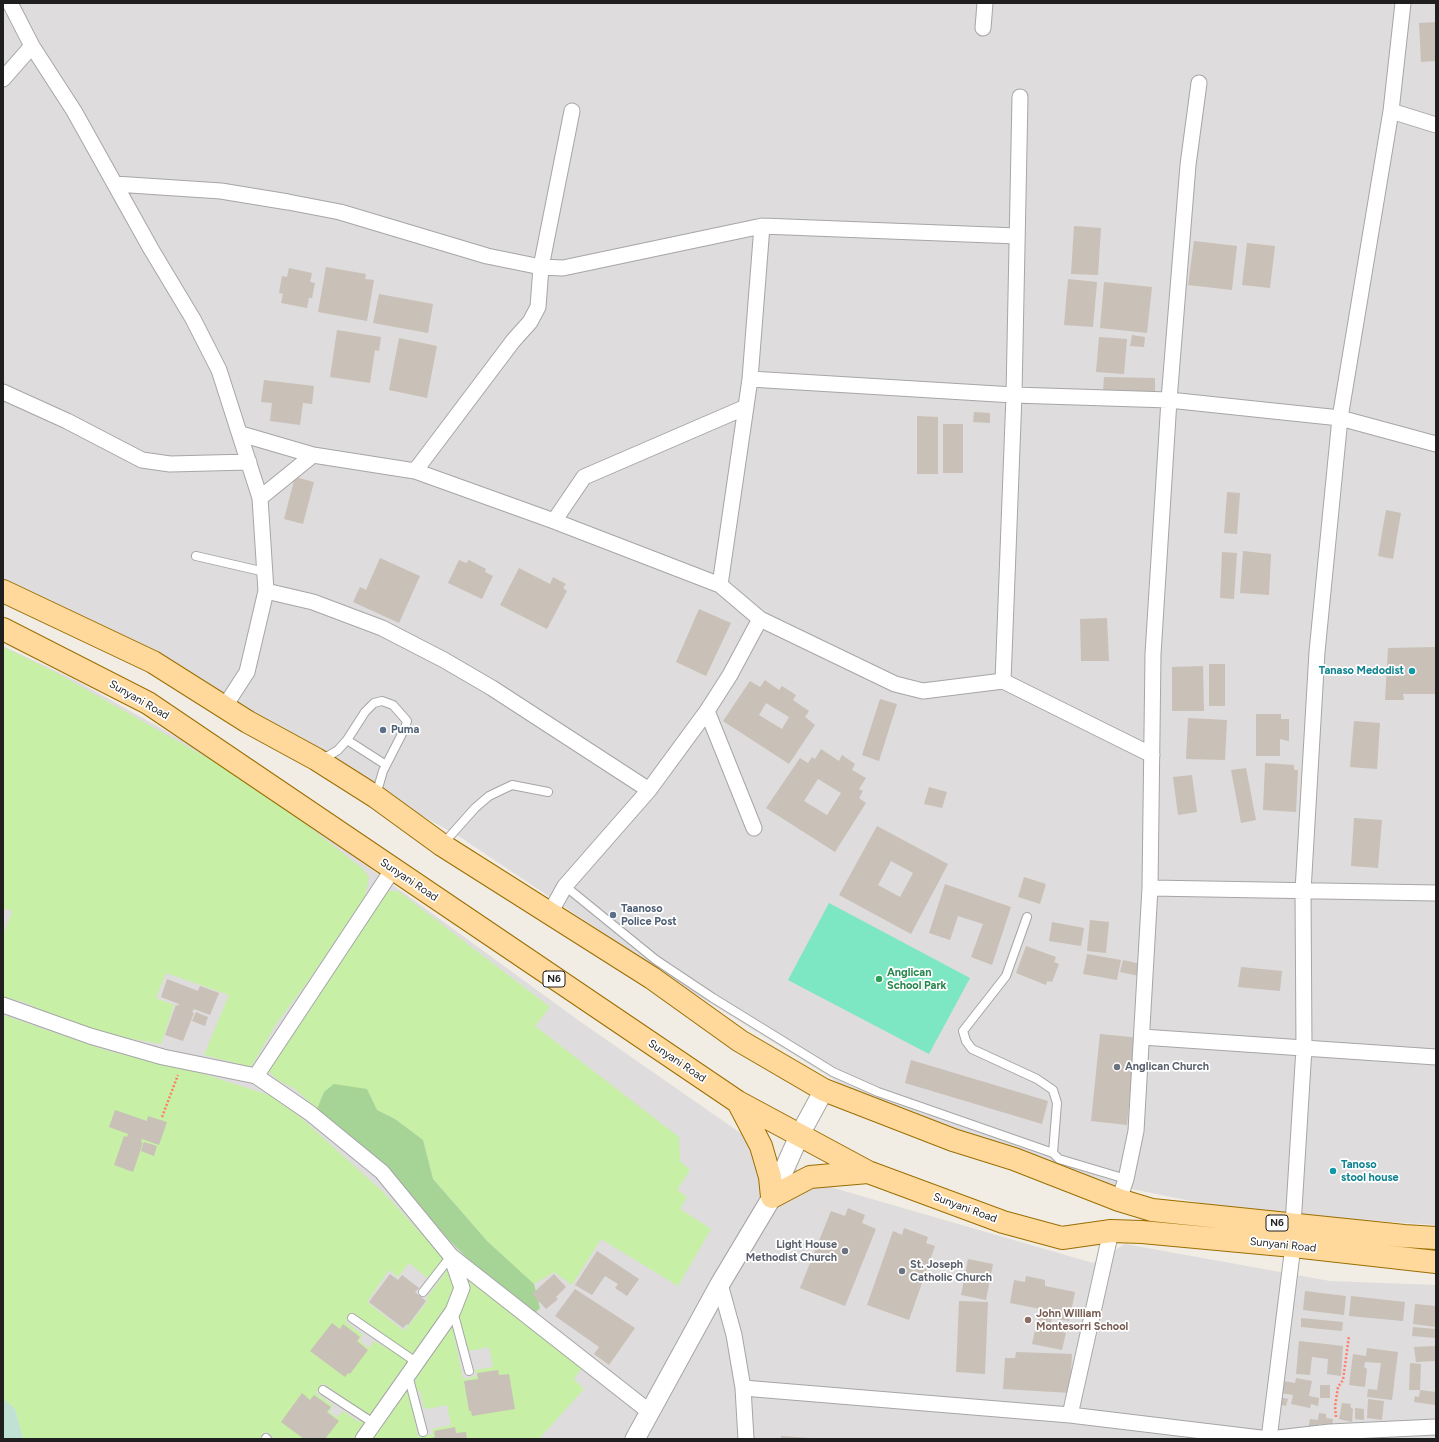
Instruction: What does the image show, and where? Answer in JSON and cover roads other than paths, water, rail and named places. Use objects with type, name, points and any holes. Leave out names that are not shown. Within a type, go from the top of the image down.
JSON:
[{"type":"main road","name":"N6","points":[[3,591],[153,662],[225,706],[248,722],[316,759],[376,797],[442,845],[652,978],[740,1041],[824,1090],[953,1140],[1014,1159],[1119,1200]]},
{"type":"main road","name":"Sunyani Road","points":[[3,629],[55,654],[148,703],[738,1102],[868,1172],[1003,1222],[1062,1238],[1111,1231],[1436,1238]]},
{"type":"main road","points":[[738,1102],[761,1146],[770,1177],[772,1197],[810,1177],[868,1172]]},
{"type":"main road","name":"Sunyani Road","points":[[1119,1200],[1152,1210],[1436,1262]]},
{"type":"street","points":[[10,3],[32,46],[74,112],[151,250],[192,319],[216,364],[241,434],[260,498],[266,591],[247,672],[225,706]]},
{"type":"street","points":[[983,28],[985,3]]},
{"type":"street","points":[[1269,1439],[1293,1235],[1304,1048],[1303,891],[1318,652],[1340,418],[1391,111],[1404,3]]},
{"type":"street","points":[[3,79],[32,46]]},
{"type":"street","points":[[1119,1200],[1126,1179],[1136,1131],[1150,888],[1153,654],[1169,400],[1188,165],[1199,83]]},
{"type":"street","points":[[1004,682],[1014,394],[1020,96]]},
{"type":"street","points":[[415,471],[513,341],[530,322],[538,307],[541,267],[572,111]]},
{"type":"street","points":[[1391,111],[1436,125]]},
{"type":"street","points":[[115,184],[221,191],[296,203],[340,212],[486,256],[541,267],[563,268],[762,226],[1017,236]]},
{"type":"street","points":[[720,585],[750,379],[762,226]]},
{"type":"street","points":[[750,379],[1014,394],[1169,400],[1340,418],[1436,444]]},
{"type":"street","points":[[3,392],[67,421],[142,460],[170,464],[249,462]]},
{"type":"street","points":[[554,521],[584,477],[746,407]]},
{"type":"street","points":[[241,434],[313,455],[415,471],[554,521],[720,585],[760,619],[895,684],[923,692],[1004,682],[1152,756]]},
{"type":"street","points":[[260,498],[313,455]]},
{"type":"street","points":[[266,591],[313,602],[382,628],[444,660],[492,688],[649,790]]},
{"type":"street","points":[[550,913],[565,886],[649,790],[707,711],[730,675],[760,619]]},
{"type":"street","points":[[707,711],[754,828]]},
{"type":"street","points":[[256,1076],[393,869]]},
{"type":"street","points":[[1150,888],[1436,893]]},
{"type":"street","points":[[3,1005],[90,1036],[163,1057],[256,1076],[310,1113],[382,1172],[451,1256],[651,1413]]},
{"type":"street","points":[[1142,1037],[1436,1057]]},
{"type":"street","points":[[635,1439],[651,1413],[720,1284],[772,1197],[799,1136],[824,1090]]},
{"type":"street","points":[[1070,1415],[1111,1231]]},
{"type":"street","points":[[368,1434],[416,1362],[453,1311],[462,1288],[451,1256]]},
{"type":"street","points":[[720,1284],[734,1335],[743,1388],[746,1439]]},
{"type":"street","points":[[743,1388],[1070,1415],[1269,1439],[1339,1432],[1436,1427]]},
{"type":"lane","points":[[196,556],[265,572]]},
{"type":"lane","points":[[316,759],[330,755],[347,740],[365,712],[374,703],[382,701],[393,705],[407,721],[405,728],[386,765],[376,797]]},
{"type":"lane","points":[[347,740],[386,765]]},
{"type":"lane","points":[[442,845],[475,808],[489,796],[512,785],[548,792]]},
{"type":"lane","points":[[565,886],[656,960],[713,998],[833,1072],[878,1092],[1053,1153],[1060,1159],[1126,1179]]},
{"type":"lane","points":[[1027,917],[1006,976],[963,1031],[966,1041],[972,1049],[1037,1079],[1053,1090],[1057,1103],[1053,1153]]},
{"type":"lane","points":[[424,1292],[451,1256]]},
{"type":"lane","points":[[453,1311],[469,1372]]},
{"type":"lane","points":[[352,1318],[416,1362]]},
{"type":"lane","points":[[408,1375],[423,1432]]},
{"type":"lane","points":[[323,1390],[368,1434]]},
{"type":"place","name":"Tanaso Medodist","points":[[1412,671]]},
{"type":"place","name":"Puma","points":[[383,730]]},
{"type":"place","name":"Taanoso Police Post","points":[[613,915]]},
{"type":"place","name":"Anglican School Park","points":[[879,979]]},
{"type":"place","name":"Anglican Church","points":[[1117,1067]]},
{"type":"place","name":"Tanoso stool house","points":[[1333,1171]]},
{"type":"place","name":"Light House Methodist Church","points":[[845,1251]]},
{"type":"place","name":"St. Joseph Catholic Church","points":[[902,1271]]},
{"type":"place","name":"John William Montesorri School","points":[[1028,1320]]}]
